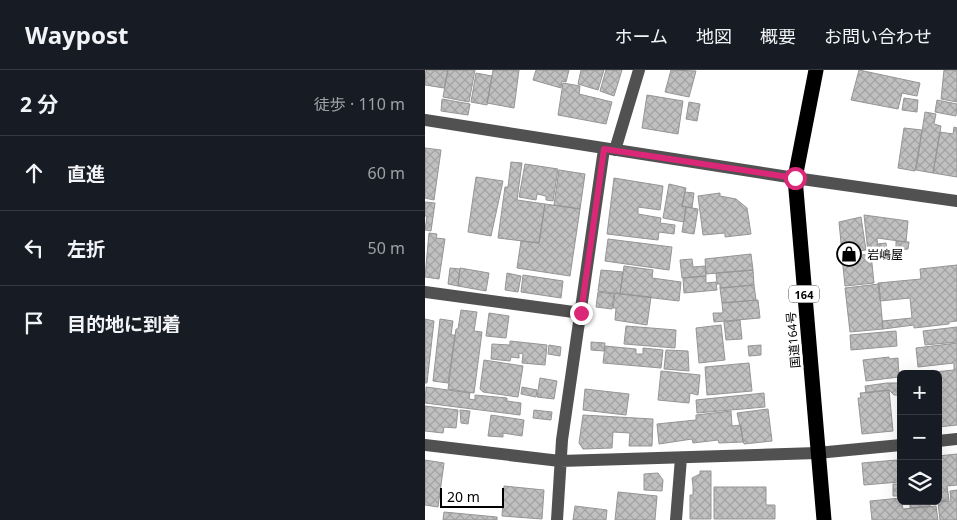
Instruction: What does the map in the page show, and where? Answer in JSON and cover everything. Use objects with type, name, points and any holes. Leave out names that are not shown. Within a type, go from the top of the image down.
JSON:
[{"type":"highway","name":"国道164号","points":[[816,70],[795,178],[824,520]]},
{"type":"street","points":[[557,520],[560,461],[581,313],[609,150],[639,70]]},
{"type":"street","points":[[425,120],[609,150],[957,201]]},
{"type":"street","points":[[425,292],[581,313]]},
{"type":"street","points":[[942,441],[957,439]]},
{"type":"street","points":[[425,445],[560,461],[817,453],[897,445]]},
{"type":"street","points":[[676,520],[681,458]]},
{"type":"building","points":[[426,70],[448,70],[444,88],[425,85]]},
{"type":"building","points":[[448,70],[475,70],[469,102],[443,97]]},
{"type":"building","points":[[493,70],[519,70],[514,108],[487,103]]},
{"type":"building","points":[[536,70],[569,70],[566,82],[562,81],[561,88],[533,80]]},
{"type":"building","points":[[581,70],[604,70],[598,90],[578,84]]},
{"type":"building","points":[[606,70],[622,70],[614,96],[600,91]]},
{"type":"building","points":[[671,70],[696,71],[689,97],[665,92]]},
{"type":"building","points":[[859,70],[920,83],[917,96],[902,93],[898,109],[851,100]]},
{"type":"building","points":[[944,70],[957,70],[957,102],[941,99]]},
{"type":"building","points":[[476,73],[492,76],[487,105],[471,102]]},
{"type":"building","points":[[563,83],[580,86],[579,94],[612,102],[606,124],[558,115]]},
{"type":"building","points":[[647,95],[683,101],[678,134],[642,128]]},
{"type":"building","points":[[904,98],[918,100],[917,112],[902,110]]},
{"type":"building","points":[[442,99],[470,104],[468,115],[441,111]]},
{"type":"building","points":[[937,100],[957,104],[956,116],[935,112]]},
{"type":"building","points":[[689,102],[700,104],[697,121],[686,119]]},
{"type":"building","points":[[925,112],[936,114],[934,124],[941,126],[933,173],[916,170]]},
{"type":"building","points":[[954,127],[957,128],[957,177],[933,173],[940,132],[953,134]]},
{"type":"building","points":[[904,128],[922,130],[915,171],[898,168]]},
{"type":"building","points":[[425,148],[441,150],[434,200],[425,198]]},
{"type":"building","points":[[511,162],[522,163],[517,200],[545,204],[539,243],[498,238],[505,187],[508,187]]},
{"type":"building","points":[[525,164],[558,169],[553,201],[546,200],[546,196],[537,194],[536,200],[519,197]]},
{"type":"building","points":[[559,170],[585,174],[580,209],[554,205]]},
{"type":"building","points":[[476,177],[503,181],[491,236],[468,232]]},
{"type":"building","points":[[614,178],[663,186],[660,210],[638,207],[638,214],[661,218],[660,223],[675,225],[674,234],[659,232],[658,240],[607,234]]},
{"type":"building","points":[[669,184],[686,188],[682,206],[686,207],[684,222],[663,218]]},
{"type":"building","points":[[685,192],[694,193],[692,208],[682,206]]},
{"type":"building","points":[[720,193],[720,196],[736,199],[747,208],[751,234],[725,237],[725,233],[703,235],[698,196]]},
{"type":"building","points":[[425,202],[435,203],[431,231],[425,230],[427,216],[425,216]]},
{"type":"building","points":[[545,204],[580,209],[570,276],[517,268],[521,241],[539,243]]},
{"type":"building","points":[[686,207],[698,209],[694,234],[682,232]]},
{"type":"building","points":[[864,215],[908,221],[906,242],[877,238],[878,251],[868,252]]},
{"type":"building","points":[[861,217],[866,250],[842,253],[839,222]]},
{"type":"building","points":[[429,233],[437,234],[436,238],[445,239],[439,279],[425,277]]},
{"type":"building","points":[[608,239],[672,247],[669,270],[605,261]]},
{"type":"building","points":[[896,241],[909,242],[908,249],[896,250]]},
{"type":"building","points":[[886,243],[887,250],[878,251],[877,244]]},
{"type":"building","points":[[751,254],[753,270],[706,274],[705,259]]},
{"type":"building","points":[[871,254],[874,283],[845,286],[842,257]]},
{"type":"building","points":[[692,259],[693,267],[705,266],[706,276],[682,278],[680,260]]},
{"type":"building","points":[[957,265],[957,321],[949,322],[949,324],[914,328],[914,325],[883,329],[882,321],[912,318],[910,298],[880,301],[878,283],[921,279],[920,269]]},
{"type":"building","points":[[624,266],[653,270],[652,278],[681,282],[679,301],[620,294]]},
{"type":"building","points":[[450,268],[460,269],[458,286],[448,284]]},
{"type":"building","points":[[460,268],[489,273],[486,291],[458,286]]},
{"type":"building","points":[[601,270],[623,272],[620,294],[598,291]]},
{"type":"building","points":[[753,270],[754,285],[720,288],[720,284],[717,284],[716,273]]},
{"type":"building","points":[[507,273],[521,276],[518,292],[505,290]]},
{"type":"building","points":[[523,275],[563,281],[561,298],[521,292]]},
{"type":"building","points":[[706,276],[706,283],[716,282],[717,290],[684,293],[683,278]]},
{"type":"building","points":[[879,284],[883,329],[850,332],[845,288]]},
{"type":"building","points":[[754,285],[756,300],[722,303],[720,288]]},
{"type":"building","points":[[598,292],[614,294],[612,309],[596,307]]},
{"type":"building","points":[[615,293],[651,297],[647,325],[615,320],[616,308],[613,308]]},
{"type":"building","points":[[758,300],[760,318],[714,322],[713,313],[723,313],[722,303]]},
{"type":"building","points":[[461,310],[477,312],[474,331],[482,332],[474,393],[448,389],[456,329],[458,329]]},
{"type":"building","points":[[489,313],[509,316],[506,338],[486,336]]},
{"type":"building","points":[[425,319],[434,321],[427,383],[425,383]]},
{"type":"building","points":[[440,319],[453,321],[451,335],[455,335],[448,383],[433,381]]},
{"type":"building","points":[[740,320],[742,339],[726,340],[724,322]]},
{"type":"building","points":[[721,325],[725,360],[699,363],[696,328]]},
{"type":"building","points":[[626,326],[676,330],[675,348],[624,344]]},
{"type":"building","points":[[957,327],[957,342],[925,345],[923,331]]},
{"type":"building","points":[[896,331],[897,346],[851,350],[850,335]]},
{"type":"building","points":[[510,341],[547,345],[545,365],[522,363],[523,354],[519,353],[519,358],[511,357],[510,361],[491,359],[492,344],[510,345]]},
{"type":"building","points":[[591,342],[605,343],[604,351],[591,350]]},
{"type":"building","points":[[957,343],[957,425],[942,427],[942,371],[954,370],[954,363],[918,367],[916,348]]},
{"type":"building","points":[[549,345],[561,347],[560,356],[548,354]]},
{"type":"building","points":[[761,345],[761,355],[749,356],[748,346]]},
{"type":"building","points":[[605,346],[636,349],[636,354],[643,354],[643,348],[663,350],[661,368],[603,363]]},
{"type":"building","points":[[666,350],[688,351],[689,371],[664,369]]},
{"type":"building","points":[[889,357],[889,359],[898,358],[897,377],[866,381],[863,360]]},
{"type":"building","points":[[484,360],[523,366],[518,397],[483,392],[480,389]]},
{"type":"building","points":[[749,363],[752,391],[707,395],[705,367]]},
{"type":"building","points":[[661,371],[700,375],[698,395],[690,393],[689,403],[658,400]]},
{"type":"building","points":[[540,378],[557,381],[554,399],[537,397]]},
{"type":"building","points":[[897,383],[897,395],[894,395],[889,390],[866,393],[865,386]]},
{"type":"building","points":[[426,387],[470,393],[469,399],[475,400],[475,395],[507,398],[507,401],[521,403],[520,415],[425,403]]},
{"type":"building","points":[[522,387],[537,390],[536,397],[521,394]]},
{"type":"building","points":[[585,389],[629,394],[626,415],[583,410]]},
{"type":"building","points":[[889,390],[893,431],[862,434],[858,398],[861,398],[860,393]]},
{"type":"building","points":[[764,393],[765,407],[697,413],[696,400]]},
{"type":"building","points":[[425,406],[458,410],[456,428],[444,427],[443,433],[425,431]]},
{"type":"building","points":[[768,409],[772,441],[744,444],[737,413]]},
{"type":"building","points":[[460,410],[470,411],[468,424],[461,423]]},
{"type":"building","points":[[534,410],[552,412],[551,420],[533,418]]},
{"type":"building","points":[[731,411],[732,426],[741,425],[743,442],[719,443],[718,440],[693,443],[692,439],[659,444],[657,424],[696,420],[696,415]]},
{"type":"building","points":[[491,415],[524,420],[522,436],[503,433],[503,437],[488,436]]},
{"type":"building","points":[[583,415],[653,419],[652,446],[629,446],[630,433],[613,432],[612,448],[583,449],[579,443]]},
{"type":"building","points":[[957,454],[957,485],[947,486],[949,500],[942,501],[942,460],[942,456]]},
{"type":"building","points":[[425,460],[444,463],[438,507],[425,505]]},
{"type":"building","points":[[897,460],[897,482],[864,485],[862,463]]},
{"type":"building","points":[[700,471],[711,471],[711,519],[690,519],[690,495],[693,495],[692,478],[700,474]]},
{"type":"building","points":[[658,473],[663,480],[662,491],[644,490],[644,474]]},
{"type":"building","points":[[893,484],[897,484],[897,496],[893,496]]},
{"type":"building","points":[[504,486],[544,490],[542,519],[502,516]]},
{"type":"building","points":[[714,487],[766,487],[766,505],[775,505],[775,519],[714,519]]},
{"type":"building","points":[[957,490],[957,520],[940,520],[938,505],[942,505],[942,502],[951,501],[950,491]]},
{"type":"building","points":[[618,492],[657,496],[655,520],[615,520]]},
{"type":"building","points":[[897,498],[897,505],[902,505],[903,509],[936,506],[938,520],[872,520],[870,501]]},
{"type":"building","points":[[910,505],[930,505],[930,506],[910,508]]},
{"type":"building","points":[[575,506],[607,510],[606,520],[573,520]]},
{"type":"building","points":[[444,512],[497,517],[497,520],[443,520]]},
{"type":"place","name":"岩嶋屋","points":[[849,254]]},
{"type":"route","points":[[581,313],[604,149],[795,178]]}]
